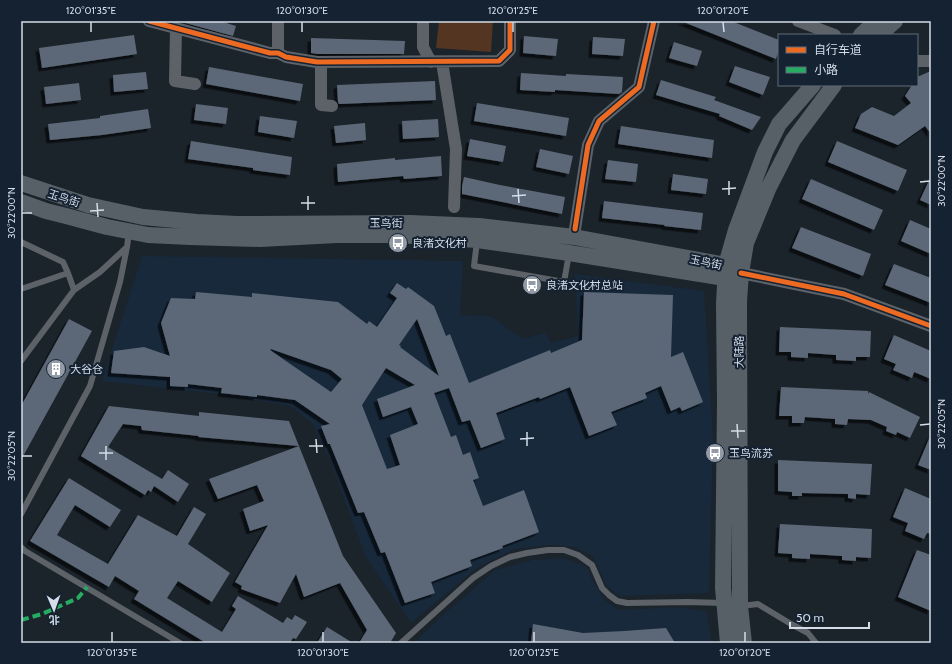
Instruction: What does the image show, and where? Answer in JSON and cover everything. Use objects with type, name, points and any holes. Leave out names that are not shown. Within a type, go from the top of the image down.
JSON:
[{"type":"main road","points":[[862,34],[876,21]]},
{"type":"main road","points":[[880,34],[895,21]]},
{"type":"main road","name":"大陆路","points":[[744,643],[732,604],[723,588],[725,272],[736,230],[765,152],[779,124],[812,86]]},
{"type":"main road","name":"大陆路","points":[[728,643],[732,604],[739,389],[739,301],[741,273],[746,243],[769,187],[793,140],[833,86]]},
{"type":"main road","name":"玉鸟街","points":[[21,183],[88,205],[131,223]]},
{"type":"main road","name":"玉鸟街","points":[[21,202],[66,216],[131,223],[143,217],[237,224],[410,223],[478,233],[569,253],[741,273]]},
{"type":"main road","name":"玉鸟街","points":[[478,233],[574,237],[725,272]]},
{"type":"street","points":[[149,21],[270,53],[278,53],[286,57],[321,62],[499,61],[510,50],[510,21]]},
{"type":"street","points":[[278,21],[278,53]]},
{"type":"street","points":[[423,21],[423,47],[437,62],[456,149],[454,207]]},
{"type":"street","points":[[575,229],[588,145],[599,121],[639,87],[654,21]]},
{"type":"street","points":[[798,21],[832,34]]},
{"type":"street","points":[[176,28],[175,82],[195,84]]},
{"type":"street","points":[[918,61],[931,61]]},
{"type":"street","points":[[321,62],[321,105],[332,106]]},
{"type":"street","points":[[741,273],[844,294],[931,326]]},
{"type":"lane","points":[[21,514],[90,386],[120,282],[131,223]]},
{"type":"lane","points":[[478,233],[474,266],[564,282],[569,253]]},
{"type":"lane","points":[[21,242],[63,262],[74,290]]},
{"type":"lane","points":[[21,361],[74,290],[100,272],[127,247]]},
{"type":"lane","points":[[21,289],[68,273]]},
{"type":"lane","points":[[21,547],[180,643]]},
{"type":"lane","points":[[401,643],[473,578],[491,566],[510,557],[548,550],[564,550],[578,555],[592,565],[602,588],[617,601],[627,603],[688,602],[758,604],[808,633],[816,643]]},
{"type":"shaded area","points":[[439,21],[493,21],[491,52],[436,48]]},
{"type":"shaded area","points":[[142,256],[463,261],[460,315],[491,316],[522,339],[545,333],[551,343],[578,336],[575,274],[704,291],[713,436],[709,593],[620,596],[607,586],[593,556],[575,547],[547,545],[515,549],[478,567],[411,623],[366,557],[330,461],[312,423],[291,406],[219,394],[102,381]]},
{"type":"shaded area","points":[[564,558],[587,567],[593,582],[605,601],[619,610],[675,607],[706,611],[712,643],[414,643],[495,570],[532,560]]},
{"type":"building","points":[[178,21],[220,21],[236,26],[233,36]]},
{"type":"building","points":[[681,21],[731,21],[778,40],[778,53],[776,59]]},
{"type":"building","points":[[134,35],[137,54],[42,68],[39,48]]},
{"type":"building","points":[[524,36],[558,39],[556,56],[523,53]]},
{"type":"building","points":[[593,37],[625,39],[623,56],[592,54]]},
{"type":"building","points":[[311,38],[405,41],[404,54],[311,53]]},
{"type":"building","points":[[674,42],[702,51],[697,66],[669,58]]},
{"type":"building","points":[[735,66],[770,77],[763,95],[729,82]]},
{"type":"building","points":[[209,67],[303,84],[300,101],[206,84]]},
{"type":"building","points":[[931,71],[931,134],[925,126],[898,145],[855,128],[861,114],[872,107],[894,116],[911,103],[905,96],[911,86],[918,86],[918,77]]},
{"type":"building","points":[[146,72],[148,89],[114,92],[113,75]]},
{"type":"building","points":[[521,73],[566,76],[566,74],[623,77],[622,92],[619,94],[555,90],[555,92],[520,90]]},
{"type":"building","points":[[661,80],[716,97],[714,100],[761,117],[752,130],[719,116],[720,114],[656,95]]},
{"type":"building","points":[[435,81],[436,100],[339,104],[338,102],[337,85]]},
{"type":"building","points":[[79,83],[81,100],[46,104],[44,87]]},
{"type":"building","points":[[477,103],[569,118],[566,136],[474,121]]},
{"type":"building","points":[[196,104],[228,108],[226,124],[194,120]]},
{"type":"building","points":[[148,109],[151,128],[50,140],[48,124],[100,118],[100,116]]},
{"type":"building","points":[[260,116],[297,121],[294,138],[258,132]]},
{"type":"building","points":[[438,119],[439,137],[403,139],[402,121]]},
{"type":"building","points":[[365,123],[366,140],[336,143],[334,126]]},
{"type":"building","points":[[621,126],[714,140],[712,158],[618,144]]},
{"type":"building","points":[[470,139],[506,146],[503,162],[467,156]]},
{"type":"building","points":[[191,141],[292,157],[290,175],[188,159]]},
{"type":"building","points":[[837,141],[907,170],[898,191],[828,162]]},
{"type":"building","points":[[540,149],[573,156],[569,174],[536,167]]},
{"type":"building","points":[[441,156],[442,176],[404,179],[403,176],[338,182],[337,164],[395,158],[395,160]]},
{"type":"building","points":[[608,160],[638,164],[636,182],[605,179]]},
{"type":"building","points":[[673,174],[708,179],[706,194],[671,190]]},
{"type":"building","points":[[931,176],[931,205],[920,200]]},
{"type":"building","points":[[464,177],[565,197],[562,214],[462,194]]},
{"type":"building","points":[[811,179],[883,210],[874,230],[802,199]]},
{"type":"building","points":[[604,201],[703,213],[701,230],[602,218]]},
{"type":"building","points":[[910,220],[931,229],[931,254],[901,241]]},
{"type":"building","points":[[801,227],[871,254],[863,276],[792,248]]},
{"type":"building","points":[[894,264],[931,278],[931,303],[885,285]]},
{"type":"building","points":[[397,283],[406,289],[408,287],[434,306],[446,336],[450,334],[469,383],[550,350],[551,353],[582,340],[584,292],[673,295],[671,357],[683,352],[703,402],[682,411],[680,407],[671,411],[661,386],[645,393],[647,398],[611,412],[617,425],[589,436],[570,387],[540,399],[539,397],[496,413],[505,439],[481,448],[470,420],[462,422],[449,388],[434,393],[451,437],[456,435],[463,455],[470,452],[479,478],[473,480],[483,506],[524,490],[539,532],[502,546],[503,548],[470,560],[472,566],[431,582],[435,593],[405,603],[385,552],[381,553],[364,512],[358,513],[330,444],[328,444],[321,426],[330,424],[295,400],[257,395],[257,397],[221,393],[222,388],[188,384],[188,387],[170,386],[170,377],[111,373],[114,351],[144,347],[170,356],[161,323],[171,298],[195,299],[196,292],[252,297],[252,293],[338,302],[367,324],[369,321],[377,327],[397,298],[390,293]],"holes":[[[417,319],[439,376],[399,345]],[[271,349],[331,370],[342,379],[331,392],[270,350]],[[386,368],[415,385],[377,399],[383,417],[411,407],[418,424],[390,435],[400,465],[387,469],[362,405]]]},
{"type":"building","name":"大谷仓","points":[[69,319],[92,331],[21,460],[21,406]]},
{"type":"building","points":[[780,327],[871,331],[870,357],[856,357],[856,361],[836,360],[836,355],[808,353],[808,358],[791,357],[791,352],[779,352]]},
{"type":"building","points":[[894,335],[931,351],[931,379],[914,372],[912,378],[893,370],[896,364],[884,359]]},
{"type":"building","points":[[781,387],[868,391],[868,394],[869,392],[920,417],[910,438],[897,432],[896,435],[886,431],[887,427],[871,420],[848,419],[847,425],[835,424],[835,419],[805,417],[804,423],[792,423],[792,416],[779,416]]},
{"type":"building","points":[[109,406],[199,416],[199,412],[289,421],[299,446],[198,437],[199,436],[142,430],[141,426],[123,424],[108,447],[162,479],[168,470],[189,484],[178,502],[154,486],[151,492],[148,490],[145,495],[81,456]]},
{"type":"building","points":[[931,434],[931,470],[918,465]]},
{"type":"building","points":[[299,446],[343,556],[396,633],[390,643],[359,643],[367,630],[340,583],[304,597],[296,574],[280,603],[241,589],[242,586],[235,582],[268,525],[250,531],[243,509],[264,501],[257,485],[218,499],[209,479]]},
{"type":"building","points":[[778,460],[872,464],[870,495],[856,494],[856,499],[848,498],[848,494],[802,493],[802,496],[792,496],[792,492],[778,491]]},
{"type":"building","points":[[69,478],[121,510],[110,527],[75,505],[57,535],[108,564],[138,515],[177,536],[194,507],[206,514],[188,544],[230,573],[212,602],[178,581],[167,598],[222,632],[236,609],[232,606],[238,596],[283,623],[287,617],[292,620],[295,615],[307,622],[296,639],[293,638],[290,643],[206,643],[134,599],[139,591],[115,576],[109,587],[30,541]]},
{"type":"building","points":[[905,488],[931,499],[931,534],[927,533],[924,539],[905,531],[908,523],[893,517]]},
{"type":"building","points":[[780,524],[872,529],[871,558],[856,557],[856,561],[842,560],[842,556],[810,554],[810,559],[792,558],[792,554],[778,553]]},
{"type":"building","points":[[917,550],[931,555],[931,611],[898,597]]},
{"type":"building","points":[[533,624],[583,633],[666,628],[675,643],[531,643]]},
{"type":"building","points":[[327,627],[353,643],[317,643]]},
{"type":"marked path","points":[[21,620],[42,614],[78,598],[87,587]]},
{"type":"cycle path","points":[[149,21],[270,53],[278,53],[286,57],[317,62],[499,61],[510,50],[510,21]]},
{"type":"cycle path","points":[[575,229],[588,145],[599,121],[639,87],[654,21]]},
{"type":"cycle path","points":[[741,273],[844,294],[931,326]]},
{"type":"place","name":"良渚文化村","points":[[398,243]]},
{"type":"place","name":"良渚文化村总站","points":[[532,285]]},
{"type":"place","name":"大谷仓","points":[[56,369]]},
{"type":"place","name":"玉鸟流苏","points":[[715,453]]}]
